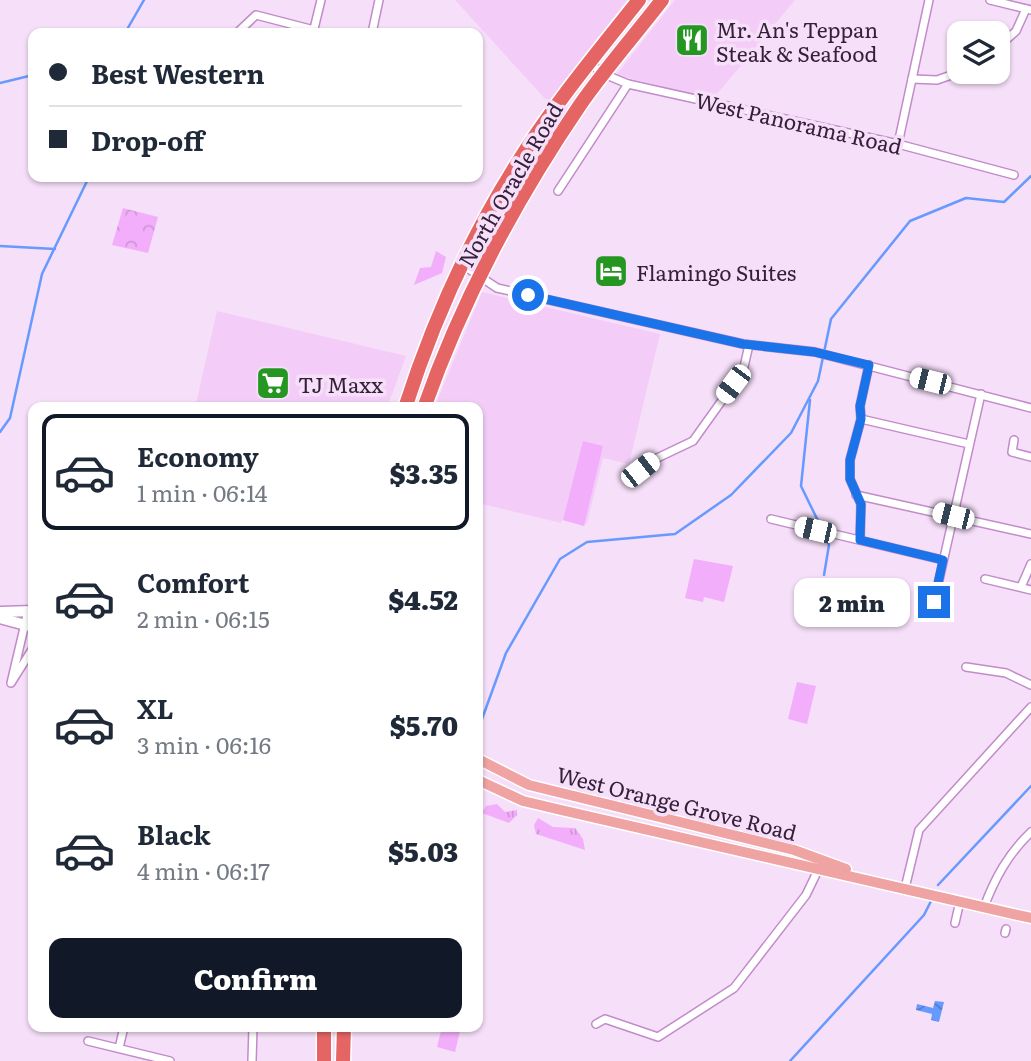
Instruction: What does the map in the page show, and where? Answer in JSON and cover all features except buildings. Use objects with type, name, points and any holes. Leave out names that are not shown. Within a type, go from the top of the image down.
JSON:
[{"type":"highway","name":"North Oracle Road","points":[[406,402],[463,265],[516,166],[589,63],[639,0]]},
{"type":"highway","name":"North Oracle Road","points":[[426,402],[478,276],[530,183],[604,74],[662,0]]},
{"type":"highway","points":[[324,1032],[324,1061]]},
{"type":"highway","points":[[343,1061],[344,1032]]},
{"type":"main road","points":[[0,612],[28,611]]},
{"type":"main road","points":[[0,618],[28,626]]},
{"type":"main road","name":"West Orange Grove Road","points":[[483,762],[529,785],[868,879],[1031,918]]},
{"type":"main road","name":"West Orange Grove Road","points":[[483,782],[523,801],[820,864]]},
{"type":"street","points":[[314,28],[321,0]]},
{"type":"street","points":[[373,28],[379,0]]},
{"type":"street","points":[[898,144],[929,0]]},
{"type":"street","points":[[990,0],[1028,9],[1010,36]]},
{"type":"street","points":[[242,28],[256,15],[300,28]]},
{"type":"street","name":"West Panorama Road","points":[[589,63],[604,74],[628,84],[898,144],[1014,175]]},
{"type":"street","points":[[912,79],[937,80],[947,77]]},
{"type":"street","points":[[558,191],[628,84]]},
{"type":"street","points":[[463,265],[497,288],[749,345],[819,353],[1031,408]]},
{"type":"street","points":[[640,470],[653,460],[692,441],[743,371],[749,345]]},
{"type":"street","points":[[860,540],[862,512],[850,479],[850,460],[861,419],[860,406],[869,365]]},
{"type":"street","points":[[934,602],[981,394]]},
{"type":"street","points":[[861,419],[969,444]]},
{"type":"street","points":[[1014,440],[1012,452],[1031,457]]},
{"type":"street","points":[[856,495],[1031,534]]},
{"type":"street","points":[[771,519],[943,560]]},
{"type":"street","points":[[1021,587],[1031,564]]},
{"type":"street","points":[[985,579],[1031,590]]},
{"type":"street","points":[[28,629],[11,683],[28,656]]},
{"type":"street","points":[[965,667],[1006,673],[1031,685]]},
{"type":"street","points":[[905,888],[919,830],[1031,707]]},
{"type":"street","points":[[984,907],[995,877],[1013,850],[1031,832]]},
{"type":"street","points":[[596,1024],[605,1019],[658,1037],[734,988],[806,895],[820,864]]},
{"type":"street","points":[[955,923],[960,901]]},
{"type":"street","points":[[119,1048],[123,1032]]},
{"type":"street","points":[[252,1061],[253,1032]]},
{"type":"street","points":[[88,1041],[170,1061]]},
{"type":"shaded area","points":[[455,0],[627,0],[548,102]]},
{"type":"shaded area","points":[[675,0],[795,0],[713,99],[616,75]]},
{"type":"shaded area","points":[[482,292],[660,334],[629,464],[603,458],[584,526],[483,504],[483,402],[436,402]]},
{"type":"shaded area","points":[[217,311],[406,356],[389,402],[196,402]]},
{"type":"green space","points":[[123,208],[158,217],[148,253],[112,245]]},
{"type":"green space","points":[[436,251],[446,257],[442,273],[414,285],[420,268],[431,267]]},
{"type":"green space","points":[[583,441],[603,446],[584,526],[563,520]]},
{"type":"green space","points":[[694,559],[733,566],[724,602],[704,597],[703,602],[685,598]]},
{"type":"green space","points":[[797,682],[816,686],[807,724],[788,719]]},
{"type":"green space","points":[[497,804],[505,812],[517,810],[517,815],[509,823],[483,813],[486,806]]},
{"type":"green space","points":[[538,818],[553,827],[575,828],[583,839],[585,850],[536,834],[534,825]]},
{"type":"green space","points":[[441,1032],[460,1032],[455,1052],[437,1047]]},
{"type":"water","points":[[935,1001],[944,1002],[939,1022],[931,1020],[932,1014],[916,1010],[917,1004],[933,1008]]},
{"type":"waterway","points":[[128,28],[144,0]]},
{"type":"waterway","points":[[0,83],[28,76]]},
{"type":"waterway","points":[[483,716],[506,653],[560,559],[587,542],[675,534],[731,495],[791,433],[818,381],[831,319],[910,221],[966,198],[1004,202],[1031,176]]},
{"type":"waterway","points":[[0,432],[10,418],[42,274],[87,182]]},
{"type":"waterway","points":[[0,246],[55,249]]},
{"type":"waterway","points":[[810,400],[801,486],[820,525]]},
{"type":"waterway","points":[[824,575],[829,545],[826,538]]},
{"type":"waterway","points":[[938,885],[1031,786]]},
{"type":"waterway","points":[[790,1061],[924,915],[931,901]]},
{"type":"place","name":"Mr. An's Teppan Steak & Seafood","points":[[692,40]]},
{"type":"place","name":"Flamingo Suites","points":[[611,271]]},
{"type":"place","name":"TJ Maxx","points":[[273,383]]},
{"type":"route","points":[[528,295],[743,344],[815,352],[869,365],[860,406],[861,419],[850,460],[850,479],[861,504],[860,540],[943,560],[934,602]]}]
